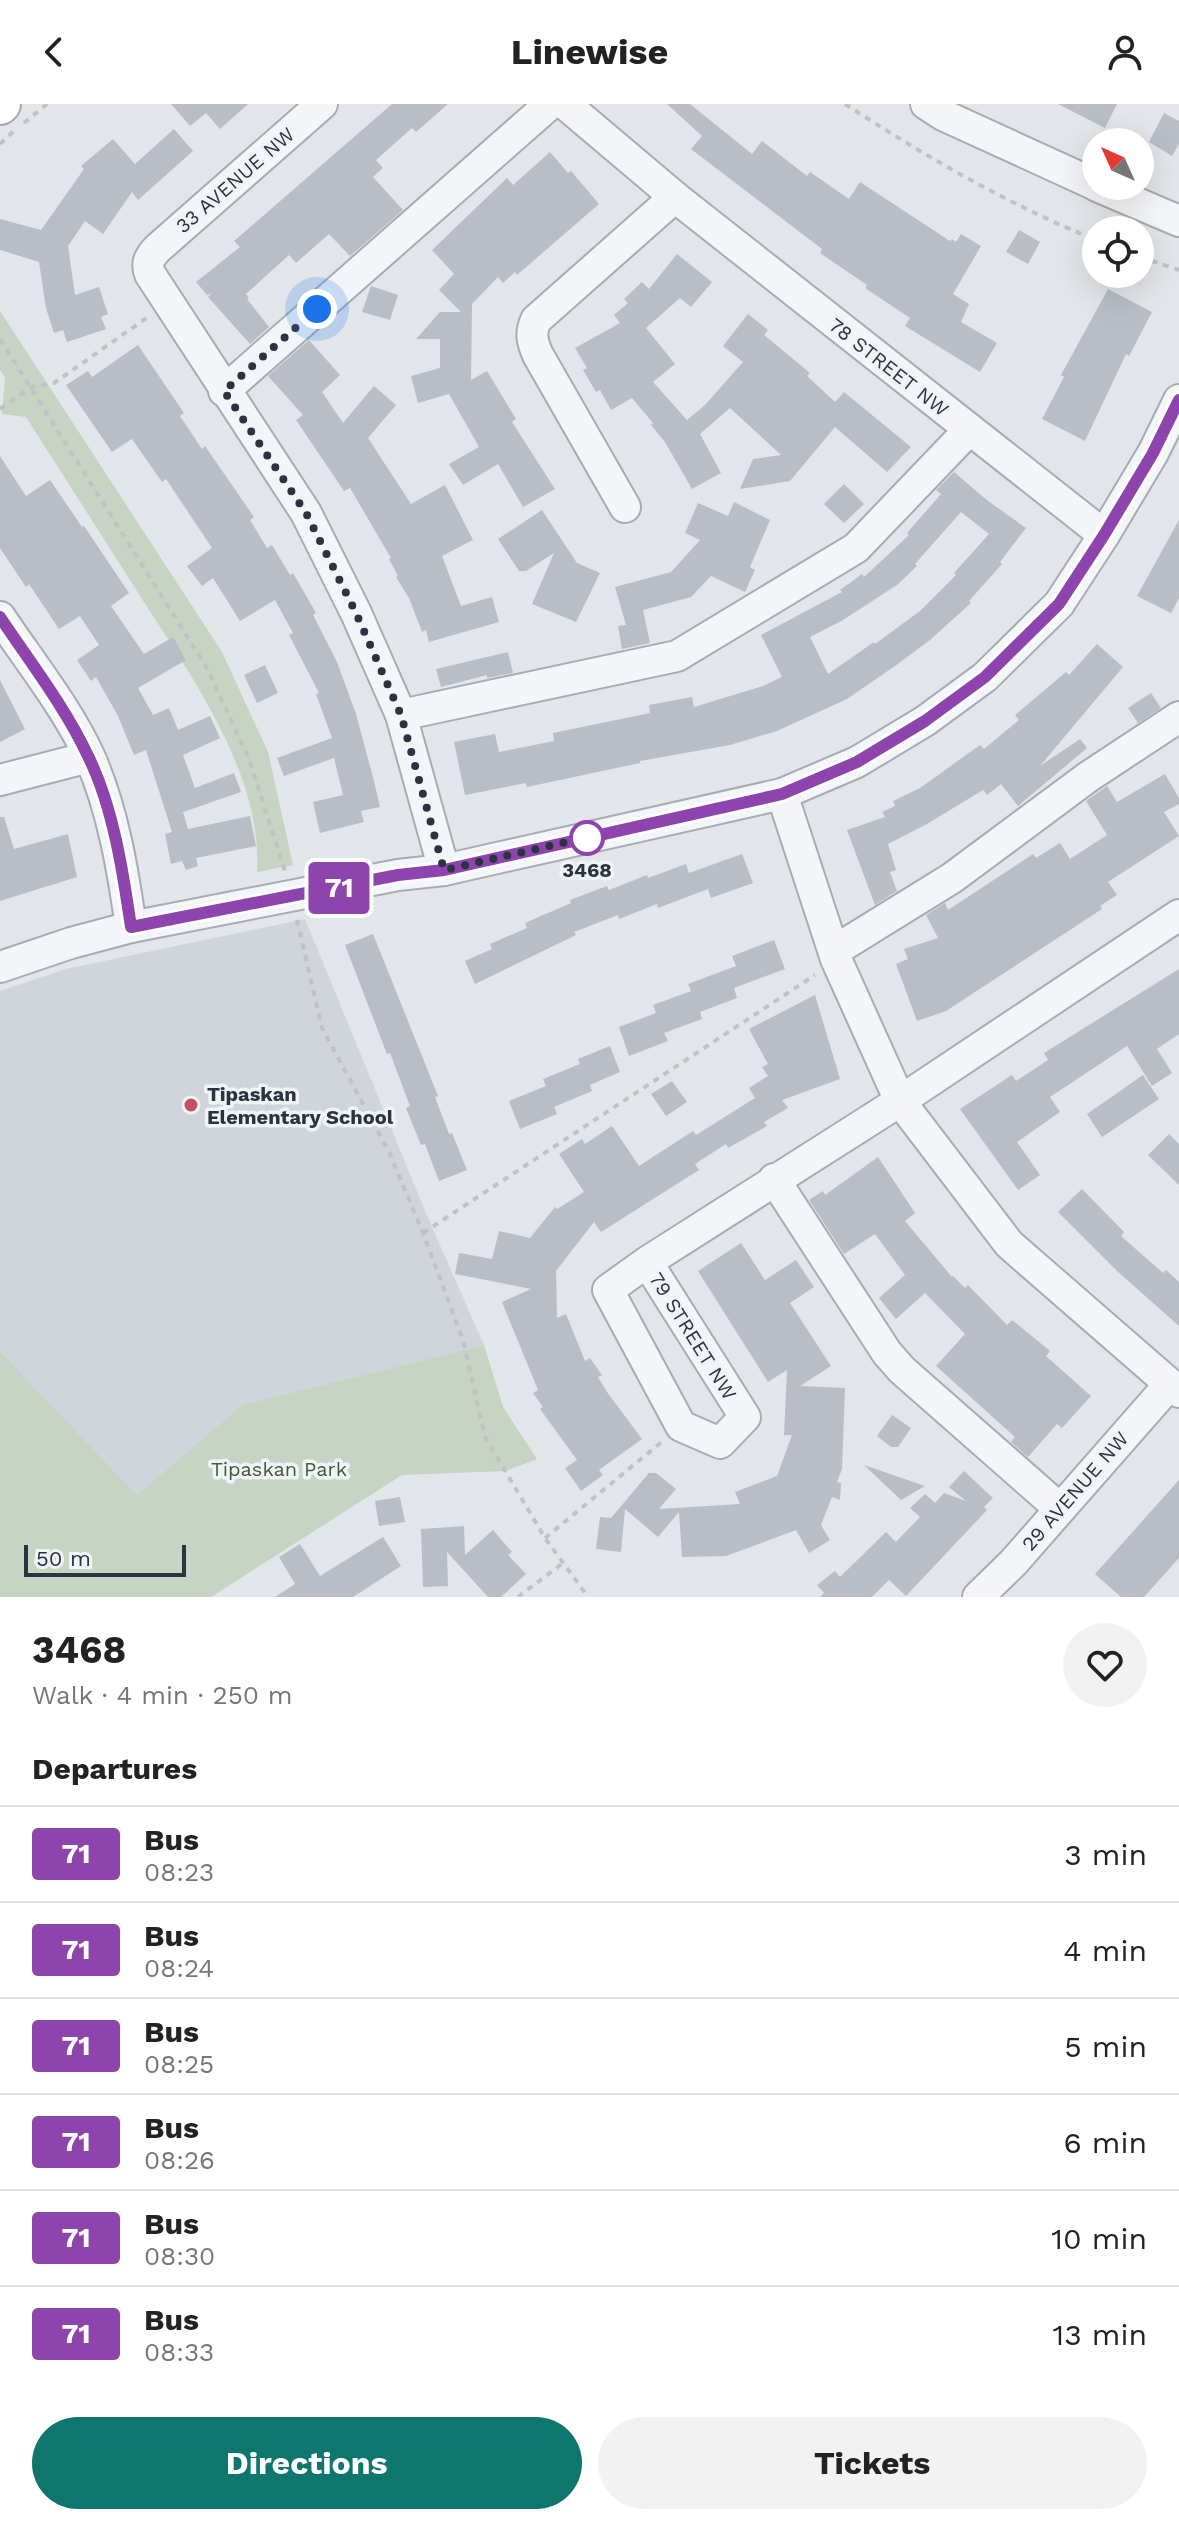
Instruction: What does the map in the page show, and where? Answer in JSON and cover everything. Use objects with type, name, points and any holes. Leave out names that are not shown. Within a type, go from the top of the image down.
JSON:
[{"type":"street","name":"33 AVENUE NW","points":[[224,391],[150,274],[147,267],[149,257],[322,104]]},
{"type":"street","points":[[444,870],[401,715],[356,613],[306,513],[224,391],[550,104]]},
{"type":"street","name":"78 STREET NW","points":[[565,104],[675,197],[1104,535]]},
{"type":"street","points":[[939,108],[1082,179]]},
{"type":"street","points":[[625,507],[538,355],[531,330],[536,320],[675,197]]},
{"type":"street","points":[[1130,200],[1179,221]]},
{"type":"street","points":[[0,967],[131,927],[398,875],[444,870],[782,794],[857,762],[925,721],[985,677],[1059,604],[1153,453],[1179,400]]},
{"type":"street","points":[[401,715],[677,656],[856,548],[969,430]]},
{"type":"street","points":[[2,624],[73,727],[89,757],[118,856],[131,927]]},
{"type":"street","points":[[830,959],[952,878],[1088,777],[1179,717]]},
{"type":"street","points":[[0,780],[89,757]]},
{"type":"street","points":[[782,794],[830,959],[900,1101],[1009,1244],[1174,1388]]},
{"type":"street","name":"79 STREET NW","points":[[647,1262],[745,1417],[720,1443],[681,1426],[608,1290],[647,1262],[774,1179],[900,1101],[1179,915]]},
{"type":"street","points":[[774,1179],[887,1353],[902,1370],[1059,1508]]},
{"type":"street","name":"29 AVENUE NW","points":[[978,1597],[1174,1388]]},
{"type":"path","points":[[845,104],[924,156],[1082,234]]},
{"type":"path","points":[[1154,262],[1179,270]]},
{"type":"path","points":[[0,409],[32,387],[54,383],[150,316]]},
{"type":"path","points":[[0,339],[207,668],[249,759],[287,876]]},
{"type":"path","points":[[296,913],[322,1028],[389,1152],[423,1233],[463,1340],[485,1437],[545,1538],[588,1597]]},
{"type":"path","points":[[423,1233],[830,959]]},
{"type":"path","points":[[545,1538],[673,1433]]},
{"type":"path","points":[[518,1597],[563,1563]]},
{"type":"shaded area","name":"Tipaskan Elementary School","points":[[305,919],[428,1218],[484,1345],[242,1405],[137,1495],[0,1351],[0,991],[66,969]]},
{"type":"green space","points":[[0,311],[222,652],[268,752],[293,865],[257,872],[256,835],[248,797],[235,761],[199,689],[26,417],[2,414],[5,378],[0,370]]},
{"type":"green space","name":"Tipaskan Park","points":[[484,1345],[503,1407],[537,1459],[505,1471],[402,1475],[211,1597],[0,1597],[0,1351],[137,1495],[242,1405]]},
{"type":"building","points":[[171,104],[248,104],[220,129],[206,113],[190,126]]},
{"type":"building","points":[[392,104],[448,104],[416,132],[412,128],[376,160],[383,168],[373,177],[403,210],[350,256],[329,234],[296,263],[289,255],[246,294],[269,327],[250,344],[208,297],[212,293],[207,295],[196,282],[240,247],[234,241]]},
{"type":"building","points":[[667,104],[690,104],[752,154],[762,141],[807,176],[810,172],[849,199],[860,182],[950,241],[956,242],[961,234],[981,246],[953,294],[969,304],[961,322],[997,343],[980,372],[905,326],[910,318],[865,288],[867,285],[820,253],[822,249],[691,149],[702,136]]},
{"type":"building","points":[[1058,104],[1117,104],[1105,128]]},
{"type":"building","points":[[1164,113],[1179,121],[1179,144],[1172,156],[1154,145],[1154,132]]},
{"type":"building","points":[[174,129],[193,151],[138,200],[132,192],[103,234],[85,221],[68,246],[75,295],[99,287],[108,314],[101,317],[106,329],[67,342],[63,330],[54,333],[46,308],[39,262],[0,250],[0,219],[41,230],[84,169],[81,166],[113,139],[135,164]]},
{"type":"building","points":[[550,152],[599,204],[517,275],[515,272],[503,283],[498,277],[472,304],[471,380],[487,371],[516,419],[512,422],[555,489],[523,507],[498,464],[463,485],[449,464],[479,447],[449,394],[418,403],[411,376],[440,368],[440,339],[416,339],[440,312],[461,312],[439,290],[454,274],[432,250],[507,178],[513,185]]},
{"type":"building","points":[[1019,230],[1040,242],[1028,264],[1006,252]]},
{"type":"building","points":[[677,254],[712,282],[691,307],[680,298],[646,328],[675,364],[653,382],[687,420],[705,405],[743,362],[723,346],[748,314],[768,330],[764,335],[810,373],[807,376],[835,402],[844,392],[911,447],[887,472],[835,427],[790,481],[740,489],[753,459],[781,455],[730,408],[700,434],[721,473],[692,489],[665,442],[651,425],[653,423],[632,398],[611,410],[600,390],[596,392],[583,370],[587,368],[575,348],[620,323],[614,315],[628,303],[624,299],[642,282],[649,289]]},
{"type":"building","points":[[371,286],[398,295],[390,320],[362,312]]},
{"type":"building","points":[[1108,289],[1152,312],[1129,356],[1126,354],[1085,441],[1042,419],[1064,377],[1061,375]]},
{"type":"building","points":[[309,340],[340,375],[322,392],[343,423],[374,386],[396,405],[368,438],[411,504],[445,485],[473,540],[442,556],[461,606],[492,597],[499,622],[429,642],[426,630],[422,632],[409,598],[396,577],[391,558],[350,488],[344,491],[296,420],[303,415],[268,376]]},
{"type":"building","points":[[138,345],[184,413],[180,416],[202,449],[205,446],[254,517],[250,520],[267,548],[272,545],[290,575],[293,573],[316,613],[313,615],[337,662],[356,714],[380,807],[361,811],[364,822],[320,833],[313,802],[343,795],[334,758],[284,776],[277,758],[332,738],[316,694],[319,693],[275,600],[240,621],[213,578],[202,586],[187,566],[212,548],[166,479],[162,482],[132,439],[112,452],[66,385],[88,371],[92,377]]},
{"type":"building","points":[[0,456],[26,496],[50,480],[84,526],[129,593],[111,606],[144,654],[173,637],[186,660],[138,688],[153,715],[169,708],[178,730],[210,716],[220,738],[183,755],[195,788],[234,773],[241,792],[183,812],[188,829],[250,816],[256,846],[196,858],[198,866],[186,870],[182,861],[171,864],[165,834],[172,832],[146,750],[134,755],[118,716],[96,677],[91,681],[77,660],[99,645],[80,616],[59,629],[0,548]]},
{"type":"building","points":[[954,472],[1026,528],[1000,562],[1002,564],[969,601],[971,603],[930,640],[847,699],[777,731],[730,745],[640,761],[527,787],[526,783],[465,795],[454,742],[495,734],[499,752],[554,741],[553,733],[650,713],[649,705],[692,697],[694,707],[782,677],[761,635],[842,592],[840,590],[862,574],[864,577],[909,535],[907,533],[941,494],[936,490]],"holes":[[[961,512],[989,534],[954,573],[956,575],[920,611],[828,674],[810,637],[897,585],[917,566],[915,564]]]},
{"type":"building","points":[[844,484],[864,504],[844,523],[824,504]]},
{"type":"building","points":[[734,502],[770,520],[750,567],[755,570],[745,592],[711,576],[691,597],[643,610],[650,643],[622,649],[618,626],[626,625],[615,587],[671,572],[700,540],[685,533],[698,503],[728,516]]},
{"type":"building","points":[[542,510],[577,563],[600,573],[576,622],[532,604],[554,553],[526,571],[519,571],[498,539]]},
{"type":"building","points":[[1179,520],[1179,598],[1171,613],[1137,596]]},
{"type":"building","points":[[1097,644],[1123,667],[1040,766],[1080,739],[1087,748],[1018,806],[1001,784],[987,795],[983,790],[888,844],[896,870],[890,872],[897,891],[875,905],[847,830],[885,817],[882,812],[895,806],[893,801],[920,788],[980,745],[984,749],[1019,720],[1015,715],[1066,672],[1069,675]]},
{"type":"building","points":[[508,652],[513,673],[487,678],[487,675],[441,687],[436,669]]},
{"type":"building","points":[[265,665],[278,693],[257,703],[244,675]]},
{"type":"building","points":[[0,680],[25,729],[0,742]]},
{"type":"building","points":[[1151,693],[1161,708],[1138,723],[1128,708]]},
{"type":"building","points":[[1165,774],[1179,798],[1179,804],[1164,812],[1179,836],[1108,882],[1117,895],[1100,906],[1102,909],[946,1011],[917,1021],[896,964],[908,959],[904,949],[938,938],[926,915],[945,903],[948,910],[1033,854],[1036,858],[1060,843],[1070,859],[1107,835],[1086,801],[1107,786],[1117,802]]},
{"type":"building","points":[[0,817],[4,817],[14,849],[68,834],[77,877],[0,901]]},
{"type":"building","points":[[742,854],[753,883],[711,898],[708,889],[658,908],[657,904],[619,919],[618,915],[574,932],[576,935],[475,984],[465,961],[492,949],[490,944],[527,928],[525,923],[571,903],[570,900],[607,886],[609,890],[686,864],[689,873]]},
{"type":"building","points":[[373,934],[438,1096],[435,1097],[449,1134],[452,1133],[467,1170],[439,1181],[425,1144],[421,1145],[406,1108],[410,1106],[345,945]]},
{"type":"building","points":[[774,940],[785,969],[734,988],[737,998],[700,1012],[702,1019],[664,1033],[668,1041],[629,1056],[619,1027],[656,1013],[653,1005],[691,991],[688,984],[736,966],[732,956]]},
{"type":"building","points":[[1179,969],[1179,1034],[1157,1049],[1172,1073],[1152,1086],[1127,1046],[1050,1097],[1060,1112],[1017,1142],[1040,1175],[1018,1190],[960,1109],[1012,1075],[1016,1081],[1048,1060],[1044,1053]]},
{"type":"building","points":[[815,995],[840,1079],[782,1100],[788,1108],[764,1122],[767,1126],[728,1148],[726,1144],[695,1164],[699,1170],[601,1232],[594,1222],[556,1271],[557,1318],[566,1314],[585,1361],[590,1358],[602,1375],[598,1377],[607,1392],[642,1439],[599,1470],[603,1475],[581,1491],[565,1468],[577,1460],[540,1409],[543,1407],[533,1393],[538,1390],[502,1302],[531,1289],[455,1274],[459,1253],[492,1259],[499,1231],[530,1238],[555,1207],[557,1209],[584,1192],[559,1154],[582,1139],[585,1144],[612,1126],[639,1166],[693,1131],[696,1135],[755,1098],[749,1088],[768,1076],[762,1067],[768,1064],[749,1029]]},
{"type":"building","points":[[610,1046],[620,1072],[590,1085],[592,1091],[554,1107],[557,1114],[520,1129],[509,1101],[546,1086],[543,1079],[580,1064],[578,1059]]},
{"type":"building","points":[[1143,1075],[1159,1099],[1102,1137],[1087,1114]]},
{"type":"building","points":[[672,1081],[687,1102],[666,1116],[651,1094]]},
{"type":"building","points":[[1169,1134],[1179,1144],[1179,1185],[1148,1155]]},
{"type":"building","points":[[878,1157],[915,1213],[905,1221],[952,1277],[965,1288],[968,1285],[1007,1325],[1012,1320],[1050,1351],[1046,1356],[1091,1396],[1062,1428],[1057,1424],[1028,1457],[1011,1442],[1015,1437],[936,1366],[965,1334],[925,1293],[896,1319],[879,1298],[905,1275],[875,1234],[844,1254],[809,1200],[823,1191],[825,1195]]},
{"type":"building","points":[[1082,1189],[1124,1232],[1121,1236],[1163,1273],[1166,1270],[1179,1282],[1179,1326],[1116,1270],[1058,1212]]},
{"type":"building","points":[[741,1243],[765,1280],[796,1260],[814,1287],[790,1303],[831,1366],[800,1386],[845,1388],[842,1469],[837,1482],[841,1483],[840,1500],[832,1497],[821,1525],[830,1540],[809,1553],[796,1530],[726,1556],[682,1557],[679,1512],[658,1537],[625,1509],[621,1552],[596,1549],[600,1517],[611,1518],[649,1473],[656,1473],[676,1489],[659,1509],[740,1504],[735,1492],[777,1476],[792,1435],[784,1435],[787,1370],[768,1382],[698,1271]]},
{"type":"building","points":[[892,1415],[911,1428],[898,1447],[891,1447],[877,1436]]},
{"type":"building","points":[[864,1465],[925,1486],[901,1500]]},
{"type":"building","points":[[964,1471],[993,1498],[984,1507],[987,1510],[906,1596],[889,1580],[872,1597],[820,1597],[824,1593],[817,1585],[835,1571],[840,1577],[886,1532],[896,1542],[920,1517],[910,1508],[925,1494],[935,1503],[944,1493],[966,1501],[949,1487]]},
{"type":"building","points":[[1179,1480],[1179,1558],[1144,1597],[1121,1597],[1095,1574]]},
{"type":"building","points":[[400,1497],[405,1522],[379,1526],[375,1501]]},
{"type":"building","points":[[464,1526],[465,1555],[493,1530],[512,1552],[508,1555],[526,1574],[501,1597],[488,1597],[447,1552],[448,1586],[423,1587],[421,1529]]},
{"type":"building","points":[[383,1537],[401,1566],[353,1597],[275,1597],[295,1584],[279,1557],[300,1544],[320,1576]]},
{"type":"bus line","name":"71","points":[[0,617],[73,727],[89,757],[114,838],[131,927],[292,898],[398,875],[444,870],[782,794],[857,762],[925,721],[985,677],[1059,604],[1153,453],[1179,400]]},
{"type":"place","name":"3468","points":[[587,838]]},
{"type":"place","name":"Tipaskan Elementary School","points":[[191,1105]]},
{"type":"route","points":[[317,309],[224,391],[306,513],[356,613],[401,715],[444,870],[598,835],[587,838]]}]
